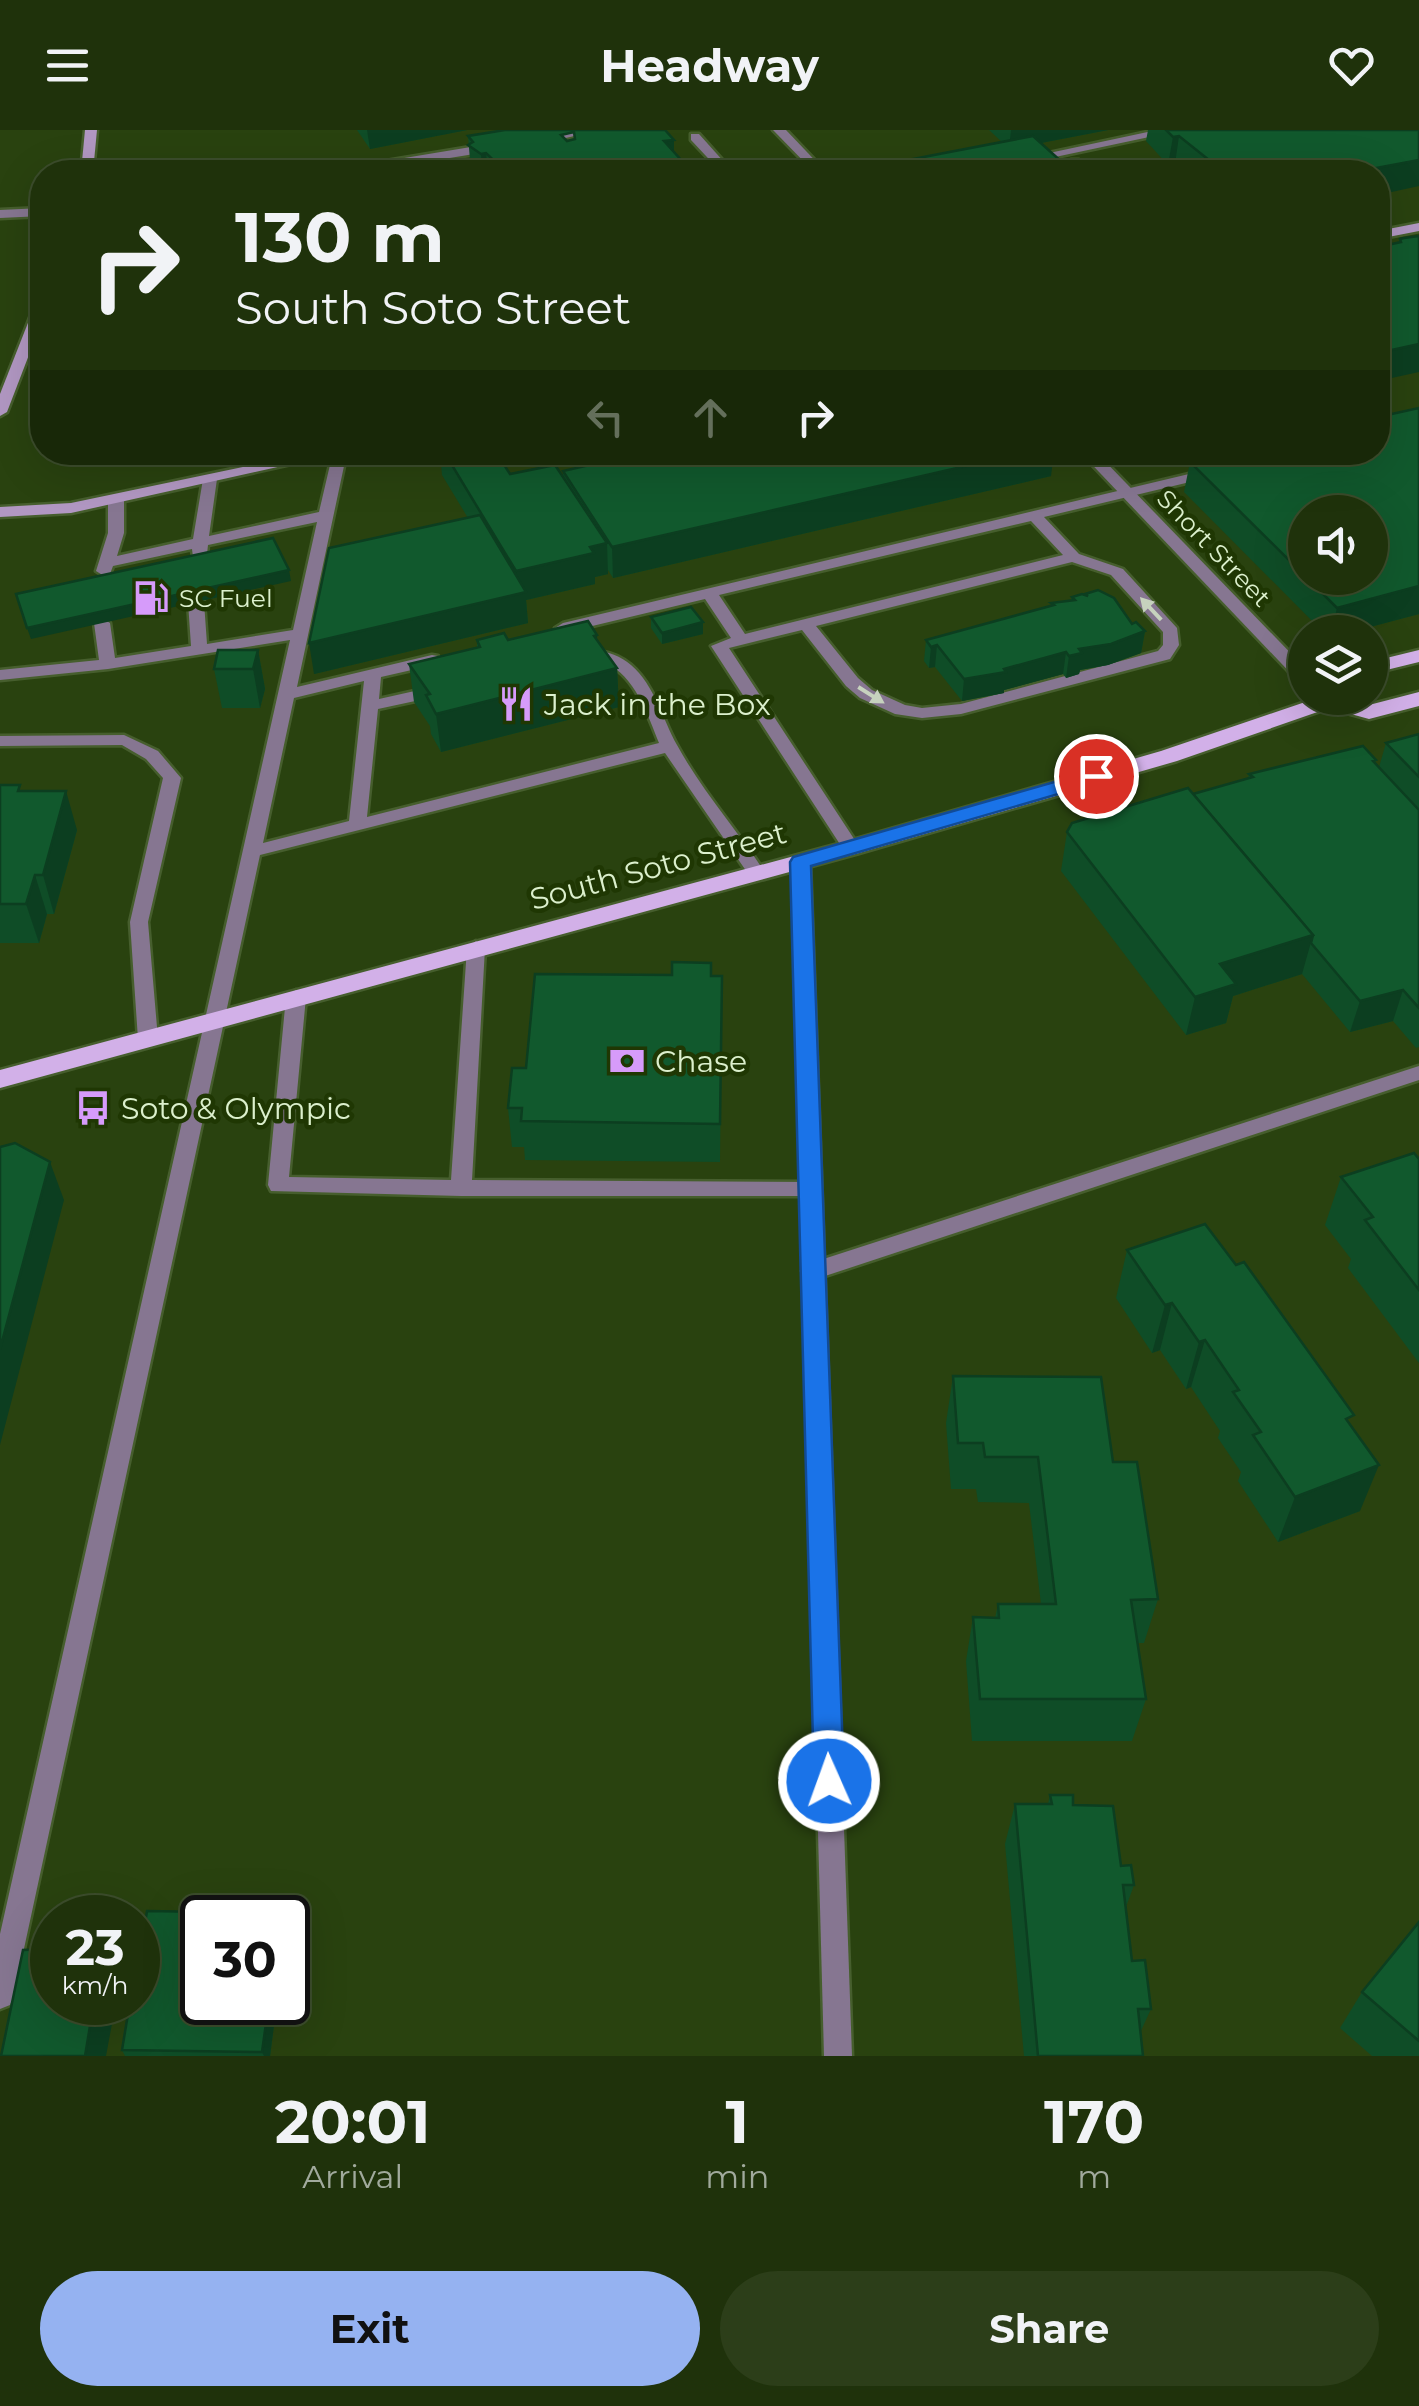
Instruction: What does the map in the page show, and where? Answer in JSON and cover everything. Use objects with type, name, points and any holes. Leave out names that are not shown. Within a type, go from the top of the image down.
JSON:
[{"type":"main road","points":[[88,160],[91,130]]},
{"type":"main road","points":[[1390,233],[1419,227]]},
{"type":"main road","points":[[0,412],[30,335]]},
{"type":"main road","points":[[0,512],[71,508],[277,465]]},
{"type":"main road","points":[[1388,664],[1419,656]]},
{"type":"main road","name":"South Soto Street","points":[[1388,707],[1419,698]]},
{"type":"main road","name":"South Soto Street","points":[[0,1078],[801,862],[1168,756],[1288,713]]},
{"type":"street","points":[[416,160],[595,130]]},
{"type":"street","points":[[779,130],[803,160]]},
{"type":"street","points":[[1021,160],[1176,130]]},
{"type":"street","points":[[694,136],[716,160]]},
{"type":"street","points":[[0,214],[30,213]]},
{"type":"street","points":[[0,1995],[336,465]]},
{"type":"street","name":"Short Street","points":[[1100,465],[1288,660]]},
{"type":"street","points":[[540,634],[1220,470]]},
{"type":"street","points":[[197,566],[210,479]]},
{"type":"street","points":[[98,588],[116,533],[116,498]]},
{"type":"street","points":[[106,563],[326,515]]},
{"type":"street","points":[[806,624],[866,694],[901,710],[922,713],[961,709],[1164,655],[1171,645],[1171,630],[1117,572],[1073,557],[1034,515]]},
{"type":"street","points":[[850,848],[719,646],[1073,557]]},
{"type":"street","points":[[708,594],[741,640]]},
{"type":"street","points":[[196,602],[199,650]]},
{"type":"street","points":[[102,623],[108,664]]},
{"type":"street","points":[[0,675],[108,664],[299,634]]},
{"type":"street","points":[[559,662],[592,654],[611,656],[624,664],[669,746],[757,874]]},
{"type":"street","points":[[284,695],[447,656]]},
{"type":"street","points":[[357,825],[373,674]]},
{"type":"street","points":[[369,706],[463,685]]},
{"type":"street","points":[[0,741],[124,740],[166,766],[172,778],[139,922],[148,1038]]},
{"type":"street","points":[[250,852],[669,746]]},
{"type":"street","points":[[801,862],[838,2056]]},
{"type":"street","points":[[461,1188],[476,948]]},
{"type":"street","points":[[296,997],[278,1185],[811,1190]]},
{"type":"street","points":[[813,1271],[1419,1073]]},
{"type":"building","points":[[505,130],[665,130],[674,140],[664,141],[681,160],[493,160],[468,145],[473,142],[468,136]],"holes":[[[574,132],[575,139],[567,141],[561,135]]]},
{"type":"building","points":[[1166,130],[1419,130],[1419,160],[1390,165],[1390,160],[1209,160],[1179,136],[1173,137]]},
{"type":"building","points":[[1033,136],[1060,160],[914,160]]},
{"type":"building","points":[[1419,236],[1419,344],[1390,350],[1390,244],[1401,242],[1400,239]]},
{"type":"building","points":[[1419,408],[1419,586],[1388,594],[1388,495],[1288,495],[1288,559],[1193,465],[1390,465],[1390,414]]},
{"type":"building","points":[[452,465],[504,465],[510,474],[555,465],[607,543],[590,547],[594,553],[516,571]]},
{"type":"building","points":[[590,465],[970,465],[612,547],[563,471]]},
{"type":"building","points":[[480,515],[526,592],[309,643],[329,548]]},
{"type":"building","points":[[273,538],[289,570],[27,628],[16,594]]},
{"type":"building","points":[[1098,590],[1114,598],[1132,624],[1136,622],[1145,631],[1111,644],[1079,649],[1082,653],[1069,656],[1066,652],[1004,669],[1006,672],[964,679],[937,645],[931,647],[926,640],[1054,605],[1051,603],[1075,600],[1072,597],[1088,596],[1085,594]]},
{"type":"building","points":[[1324,595],[1385,595],[1337,608]]},
{"type":"building","points":[[691,607],[703,622],[662,633],[651,617]]},
{"type":"building","points":[[588,621],[617,668],[436,714],[426,695],[430,694],[409,664],[480,647],[477,640],[504,633],[508,640]]},
{"type":"building","points":[[218,650],[258,650],[253,669],[214,669]]},
{"type":"building","points":[[1419,734],[1419,777],[1386,743]]},
{"type":"building","points":[[1363,746],[1419,810],[1419,1008],[1403,990],[1360,1001],[1311,943],[1313,935],[1193,794],[1253,777],[1249,774]]},
{"type":"building","points":[[0,785],[20,785],[18,791],[66,791],[43,875],[35,875],[26,904],[0,904]]},
{"type":"building","points":[[1188,788],[1313,935],[1220,964],[1236,984],[1195,997],[1067,832],[1072,823]]},
{"type":"building","name":"Chase","points":[[672,962],[711,963],[711,976],[722,976],[720,1124],[521,1121],[522,1108],[508,1108],[512,1068],[526,1068],[535,974],[672,975]]},
{"type":"building","points":[[15,1143],[50,1162],[0,1349],[0,1147]]},
{"type":"building","points":[[1414,1153],[1419,1159],[1419,1290],[1365,1220],[1373,1217],[1341,1177]]},
{"type":"building","points":[[1205,1224],[1236,1265],[1244,1262],[1354,1415],[1346,1419],[1379,1465],[1295,1497],[1253,1435],[1261,1432],[1233,1392],[1239,1390],[1205,1340],[1199,1342],[1172,1303],[1165,1305],[1127,1250]]},
{"type":"building","points":[[953,1376],[1101,1377],[1113,1462],[1137,1462],[1158,1599],[1131,1600],[1146,1699],[980,1699],[973,1617],[999,1618],[998,1604],[1056,1604],[1038,1457],[985,1457],[983,1443],[958,1443]]},
{"type":"building","points":[[1050,1795],[1073,1795],[1073,1805],[1113,1806],[1121,1866],[1131,1865],[1134,1885],[1123,1885],[1132,1961],[1145,1960],[1151,2009],[1138,2009],[1143,2056],[1038,2056],[1015,1804],[1052,1804]]},
{"type":"building","points":[[160,1911],[180,1911],[180,2025],[266,2025],[262,2052],[122,2050],[126,2025],[160,2025]]},
{"type":"building","points":[[1419,1922],[1419,2041],[1362,1992]]},
{"type":"building","points":[[23,1950],[30,1950],[30,2025],[90,2025],[85,2056],[1,2056]]},
{"type":"place","name":"SC Fuel","points":[[151,598]]},
{"type":"place","name":"Jack in the Box","points":[[516,704]]},
{"type":"place","name":"Chase","points":[[627,1061]]},
{"type":"place","name":"Soto & Olympic","points":[[93,1108]]},
{"type":"route","points":[[829,1781],[801,862],[1096,776]]}]
